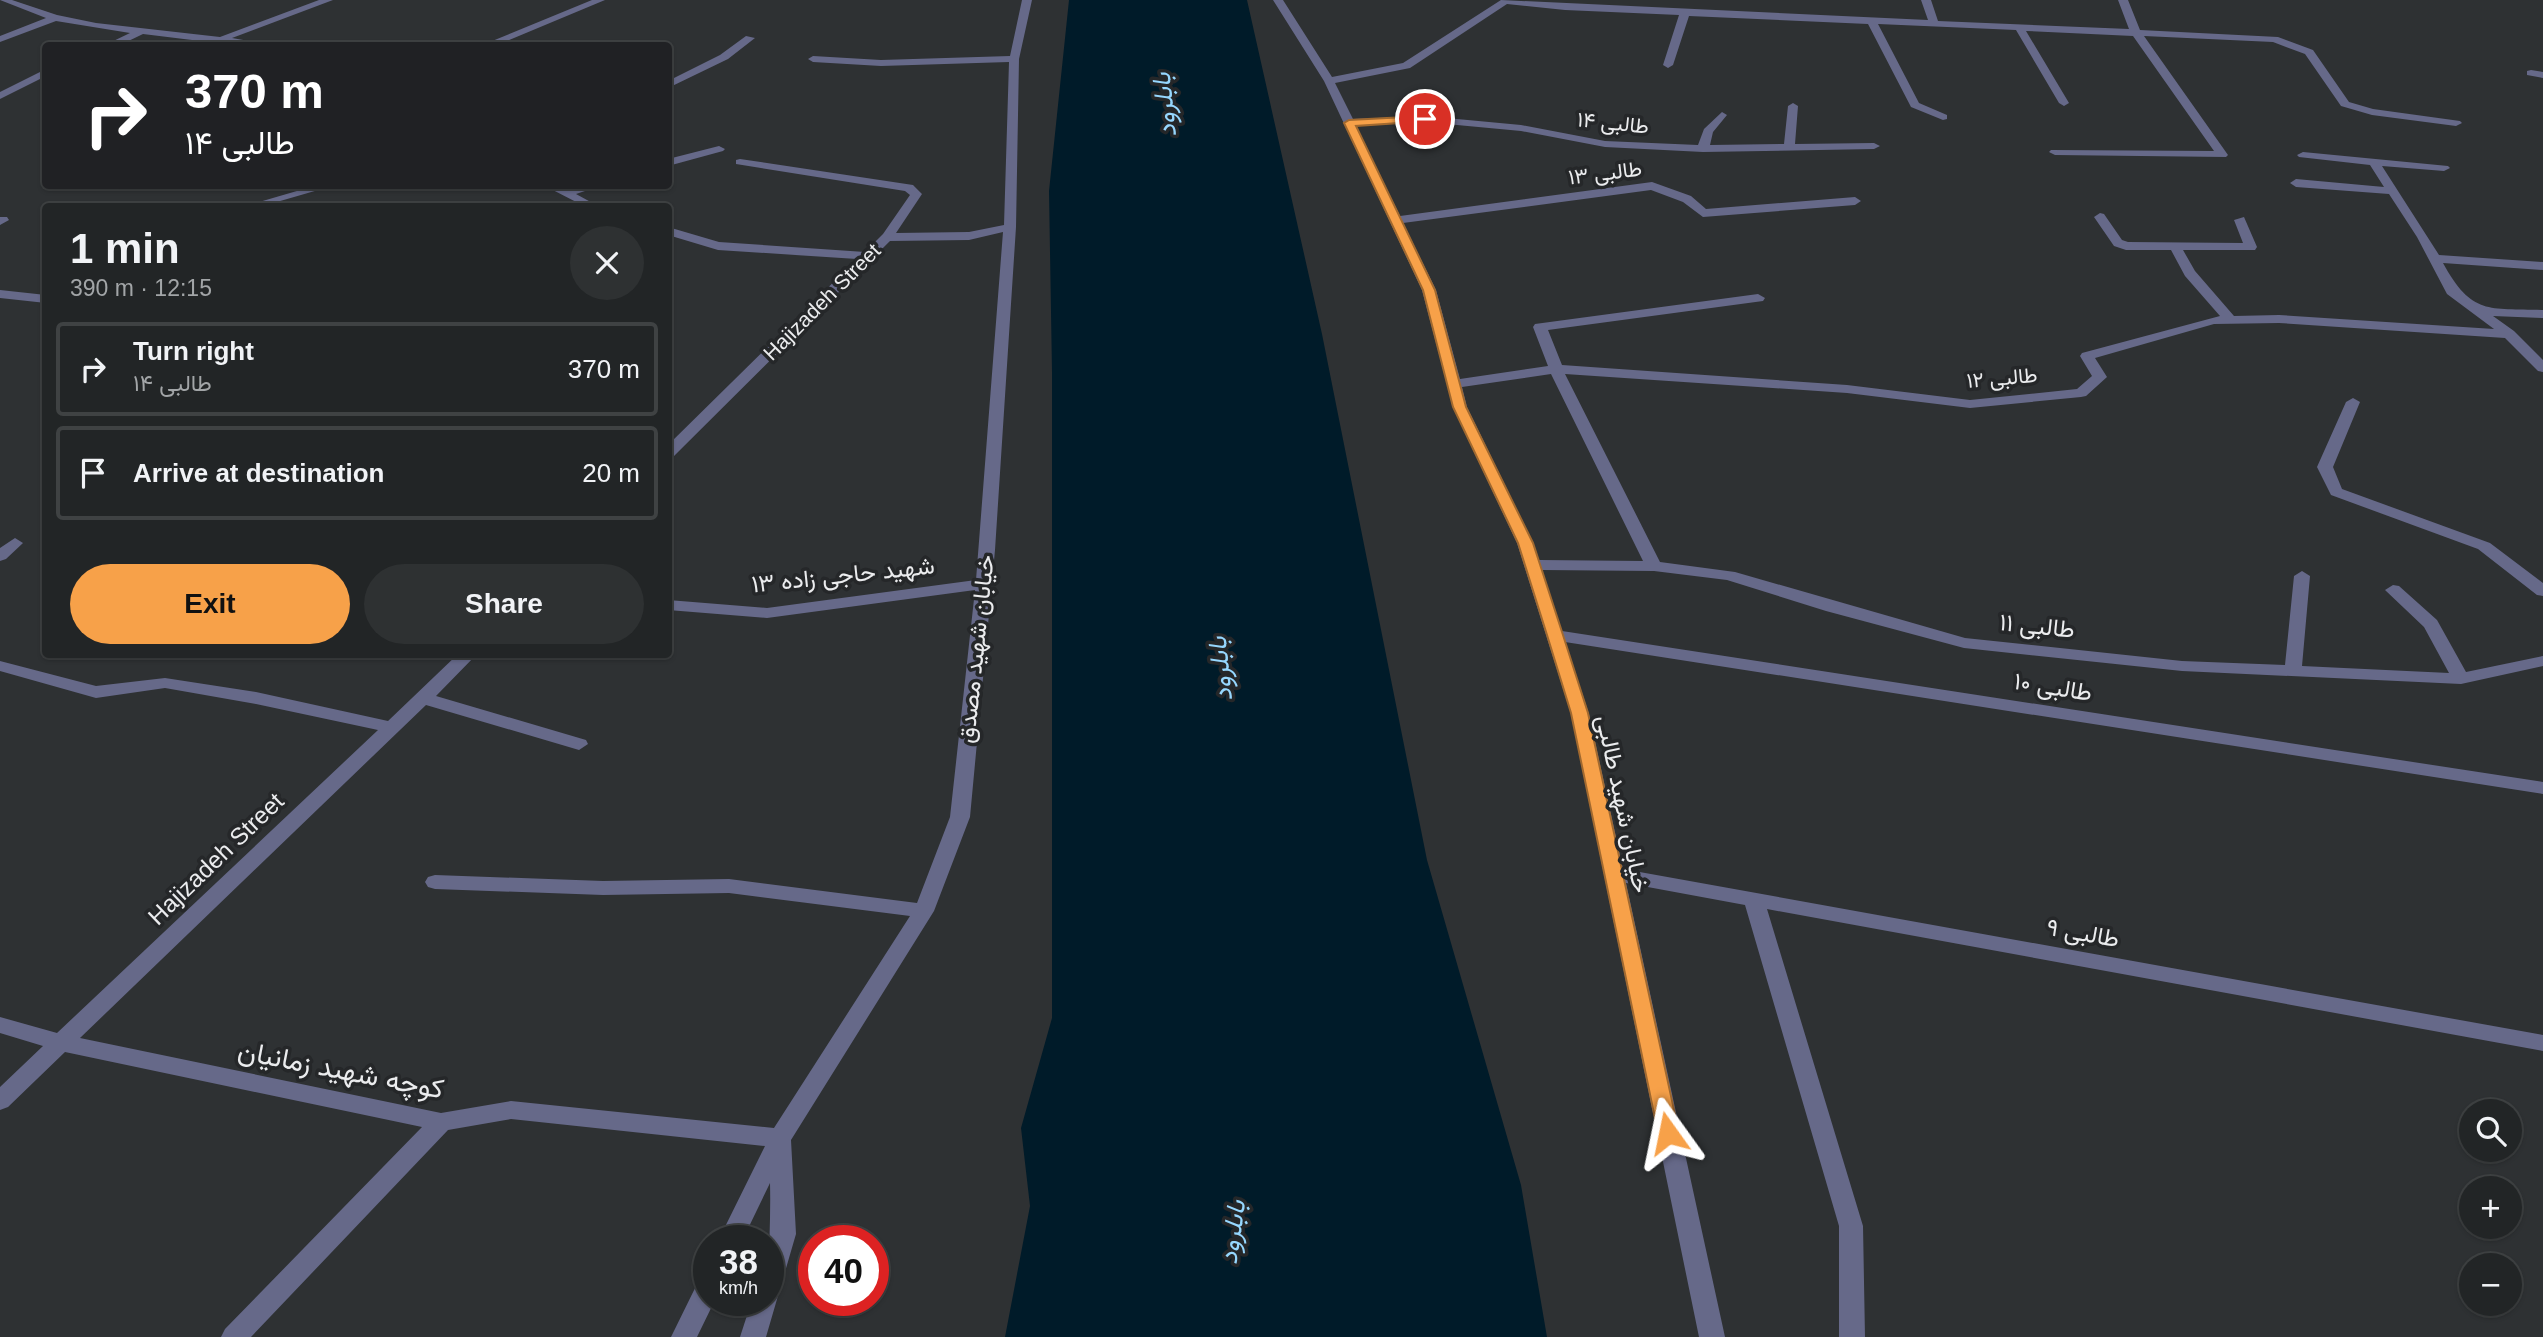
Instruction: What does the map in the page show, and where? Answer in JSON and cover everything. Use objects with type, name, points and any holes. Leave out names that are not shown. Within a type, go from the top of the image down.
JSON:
[{"type":"street","points":[[3,0],[55,18],[96,26],[242,42]]},
{"type":"street","points":[[220,39],[328,0]]},
{"type":"street","points":[[495,42],[600,0]]},
{"type":"street","name":"خیابان شهید مصدق","points":[[738,1225],[780,1138],[924,911],[960,817],[986,550],[1010,227],[1014,59],[1027,0]]},
{"type":"street","name":"خیابان شهید طالبی","points":[[1278,0],[1329,81],[1429,290],[1460,407],[1525,543],[1555,635],[1580,713],[1712,1337]]},
{"type":"street","points":[[1926,0],[1934,23]]},
{"type":"street","points":[[2055,152],[2222,155],[2135,31],[2123,0]]},
{"type":"street","points":[[1329,81],[1406,66],[1507,1],[1564,7],[2274,39],[2309,52],[2346,104],[2364,110],[2456,123]]},
{"type":"street","points":[[1668,65],[1685,12]]},
{"type":"street","points":[[0,39],[55,18]]},
{"type":"street","points":[[1871,20],[1915,105],[1943,117]]},
{"type":"street","points":[[2019,27],[2064,103]]},
{"type":"street","points":[[117,42],[143,30]]},
{"type":"street","points":[[672,84],[724,57],[750,38]]},
{"type":"street","points":[[813,60],[881,62],[1014,59]]},
{"type":"street","points":[[0,96],[42,74]]},
{"type":"street","points":[[1789,147],[1793,106]]},
{"type":"street","points":[[1703,149],[1708,131],[1722,115]]},
{"type":"street","name":"طالبی ۱۴","points":[[1349,123],[1425,119],[1521,128],[1605,144],[1703,149],[1874,146]]},
{"type":"street","points":[[672,162],[719,149]]},
{"type":"street","points":[[2303,155],[2444,168]]},
{"type":"street","points":[[2374,161],[2423,237],[2452,290],[2509,334],[2543,368]]},
{"type":"street","points":[[740,162],[909,188],[916,194],[887,237]]},
{"type":"street","points":[[2296,183],[2391,191]]},
{"type":"street","name":"طالبی ۱۳","points":[[1395,220],[1652,186],[1687,199],[1703,213],[1854,201]]},
{"type":"street","points":[[262,203],[315,189]]},
{"type":"street","points":[[557,189],[586,203]]},
{"type":"street","points":[[565,193],[579,189]]},
{"type":"street","points":[[2100,217],[2118,243],[2132,246],[2251,247],[2240,220]]},
{"type":"street","name":"Hajizadeh Street","points":[[672,450],[887,237],[969,236],[1010,227]]},
{"type":"street","points":[[672,232],[718,246],[867,256]]},
{"type":"street","points":[[2175,247],[2190,274],[2231,320]]},
{"type":"street","points":[[2435,259],[2543,266]]},
{"type":"street","points":[[0,295],[42,299]]},
{"type":"street","points":[[1654,566],[1556,369],[1540,327],[1758,298]]},
{"type":"street","points":[[2478,311],[2543,314]]},
{"type":"street","name":"طالبی ۱۲","points":[[1454,384],[1556,369],[1847,389],[1970,404],[2081,393],[2100,377],[2087,356],[2213,320],[2279,319],[2509,334]]},
{"type":"street","points":[[2353,402],[2325,467],[2336,492],[2484,546],[2543,591]]},
{"type":"street","points":[[0,556],[15,543]]},
{"type":"street","name":"طالبی ۱۱","points":[[1532,565],[1654,566],[1729,575],[1832,607],[1964,643],[2182,666],[2461,679],[2543,661]]},
{"type":"street","points":[[2293,670],[2302,576]]},
{"type":"street","name":"شهید حاجی زاده ۱۳","points":[[672,605],[767,613],[982,584]]},
{"type":"street","points":[[2393,590],[2431,624],[2461,679]]},
{"type":"street","name":"طالبی ۱۰","points":[[1555,635],[2543,788]]},
{"type":"street","name":"Hajizadeh Street","points":[[0,1101],[464,658]]},
{"type":"street","points":[[0,666],[96,692],[165,683],[256,698],[393,728]]},
{"type":"street","points":[[424,698],[579,744]]},
{"type":"street","name":"طالبی ۹","points":[[1613,874],[2543,1043]]},
{"type":"street","points":[[435,882],[603,888],[729,886],[924,911]]},
{"type":"street","points":[[1754,900],[1851,1226],[1852,1337]]},
{"type":"street","name":"کوچه شهید زمانیان","points":[[0,1025],[61,1043],[441,1122],[511,1111],[780,1138]]},
{"type":"street","points":[[234,1337],[441,1122]]},
{"type":"street","points":[[780,1138],[784,1225]]},
{"type":"street","points":[[684,1337],[694,1316]]},
{"type":"street","points":[[753,1337],[760,1316]]},
{"type":"water","name":"بابلرود","points":[[1069,0],[1247,0],[1322,334],[1427,860],[1521,1185],[1547,1337],[1005,1337],[1030,1206],[1021,1128],[1052,1018],[1052,372],[1049,191]]},
{"type":"route","points":[[1425,119],[1349,123],[1429,290],[1460,407],[1525,543],[1580,713],[1668,1133]]}]
